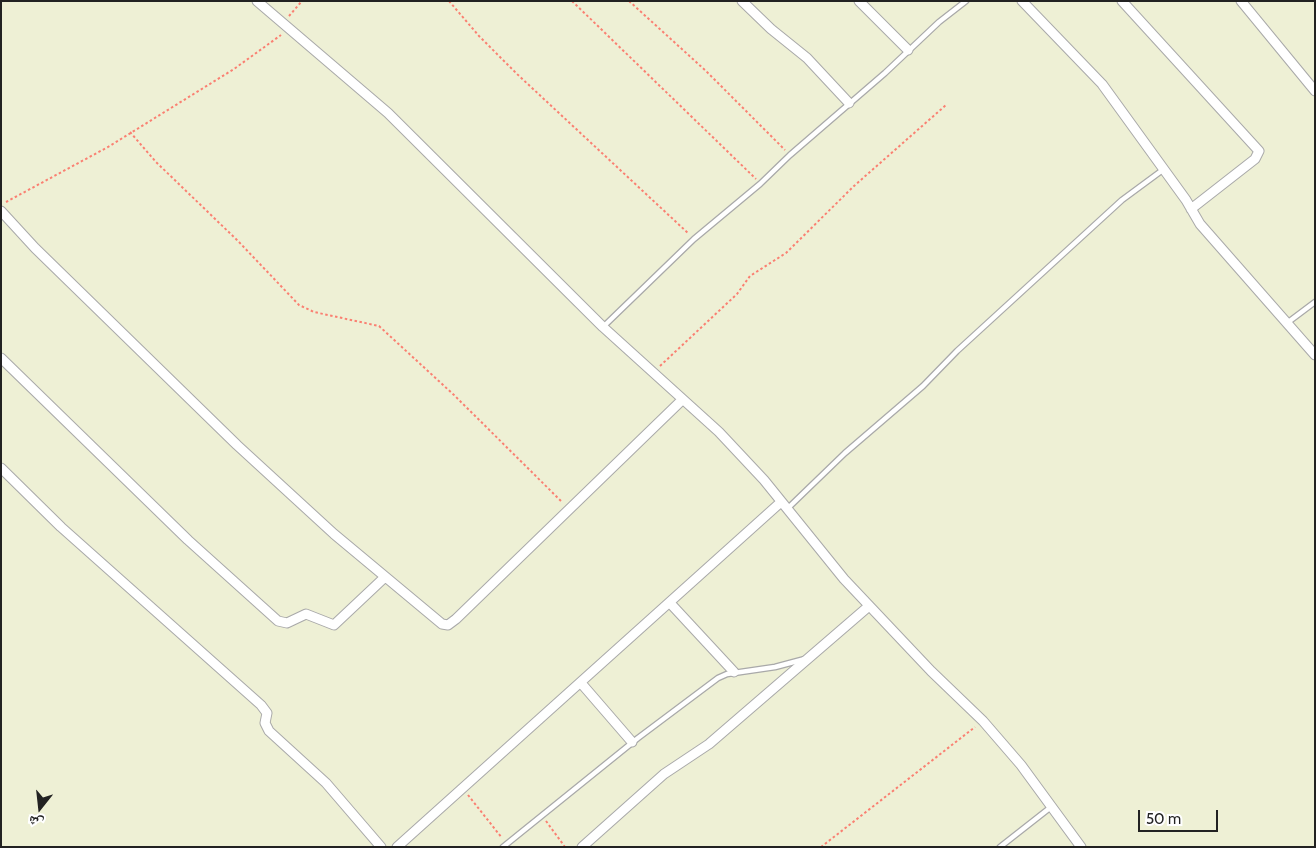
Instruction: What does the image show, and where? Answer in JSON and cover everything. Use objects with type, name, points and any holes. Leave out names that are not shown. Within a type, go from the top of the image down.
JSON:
[{"type":"street","points":[[257,1],[388,113],[603,327],[744,458],[844,579],[930,671],[983,721],[1021,765],[1081,847]]},
{"type":"street","points":[[742,1],[771,29],[807,58],[849,103]]},
{"type":"street","points":[[859,1],[908,50]]},
{"type":"street","points":[[1022,1],[1102,84],[1209,235],[1315,355]]},
{"type":"street","points":[[1122,1],[1259,151],[1255,159],[1191,209]]},
{"type":"street","points":[[1241,1],[1315,91]]},
{"type":"street","points":[[1,211],[35,248],[237,445],[334,534],[435,620],[448,624],[456,619],[682,400]]},
{"type":"street","points":[[1,358],[188,540],[278,621],[288,623],[306,614],[334,625],[385,577]]},
{"type":"street","points":[[1,468],[61,527],[261,705],[267,713],[265,723],[269,731],[326,783],[381,847]]},
{"type":"street","points":[[397,847],[527,728],[784,505]]},
{"type":"street","points":[[670,603],[734,672]]},
{"type":"street","points":[[582,847],[664,774],[709,744],[869,606]]},
{"type":"street","points":[[581,683],[632,742]]},
{"type":"lane","points":[[603,327],[694,239],[760,184],[790,154],[966,1]]},
{"type":"lane","points":[[784,505],[923,386],[957,351],[1122,200],[1164,169]]},
{"type":"lane","points":[[1287,323],[1315,302]]},
{"type":"lane","points":[[505,845],[632,742],[718,678],[734,672],[775,667],[809,658]]},
{"type":"lane","points":[[1000,847],[1051,806]]},
{"type":"path","points":[[1,205],[130,132],[234,69],[286,26],[302,1]]},
{"type":"path","points":[[449,1],[479,36],[517,74],[694,239]]},
{"type":"path","points":[[572,1],[760,184]]},
{"type":"path","points":[[629,1],[706,71],[790,154]]},
{"type":"path","points":[[653,373],[737,294],[750,276],[786,253],[854,186],[946,105]]},
{"type":"path","points":[[130,132],[156,162],[238,241],[299,305],[314,312],[379,326],[454,395],[569,509]]},
{"type":"path","points":[[821,847],[983,721]]},
{"type":"path","points":[[462,788],[505,845]]},
{"type":"path","points":[[542,815],[565,847]]},
{"type":"green space","points":[[1,1],[1315,1],[1315,847],[1,847]]}]
